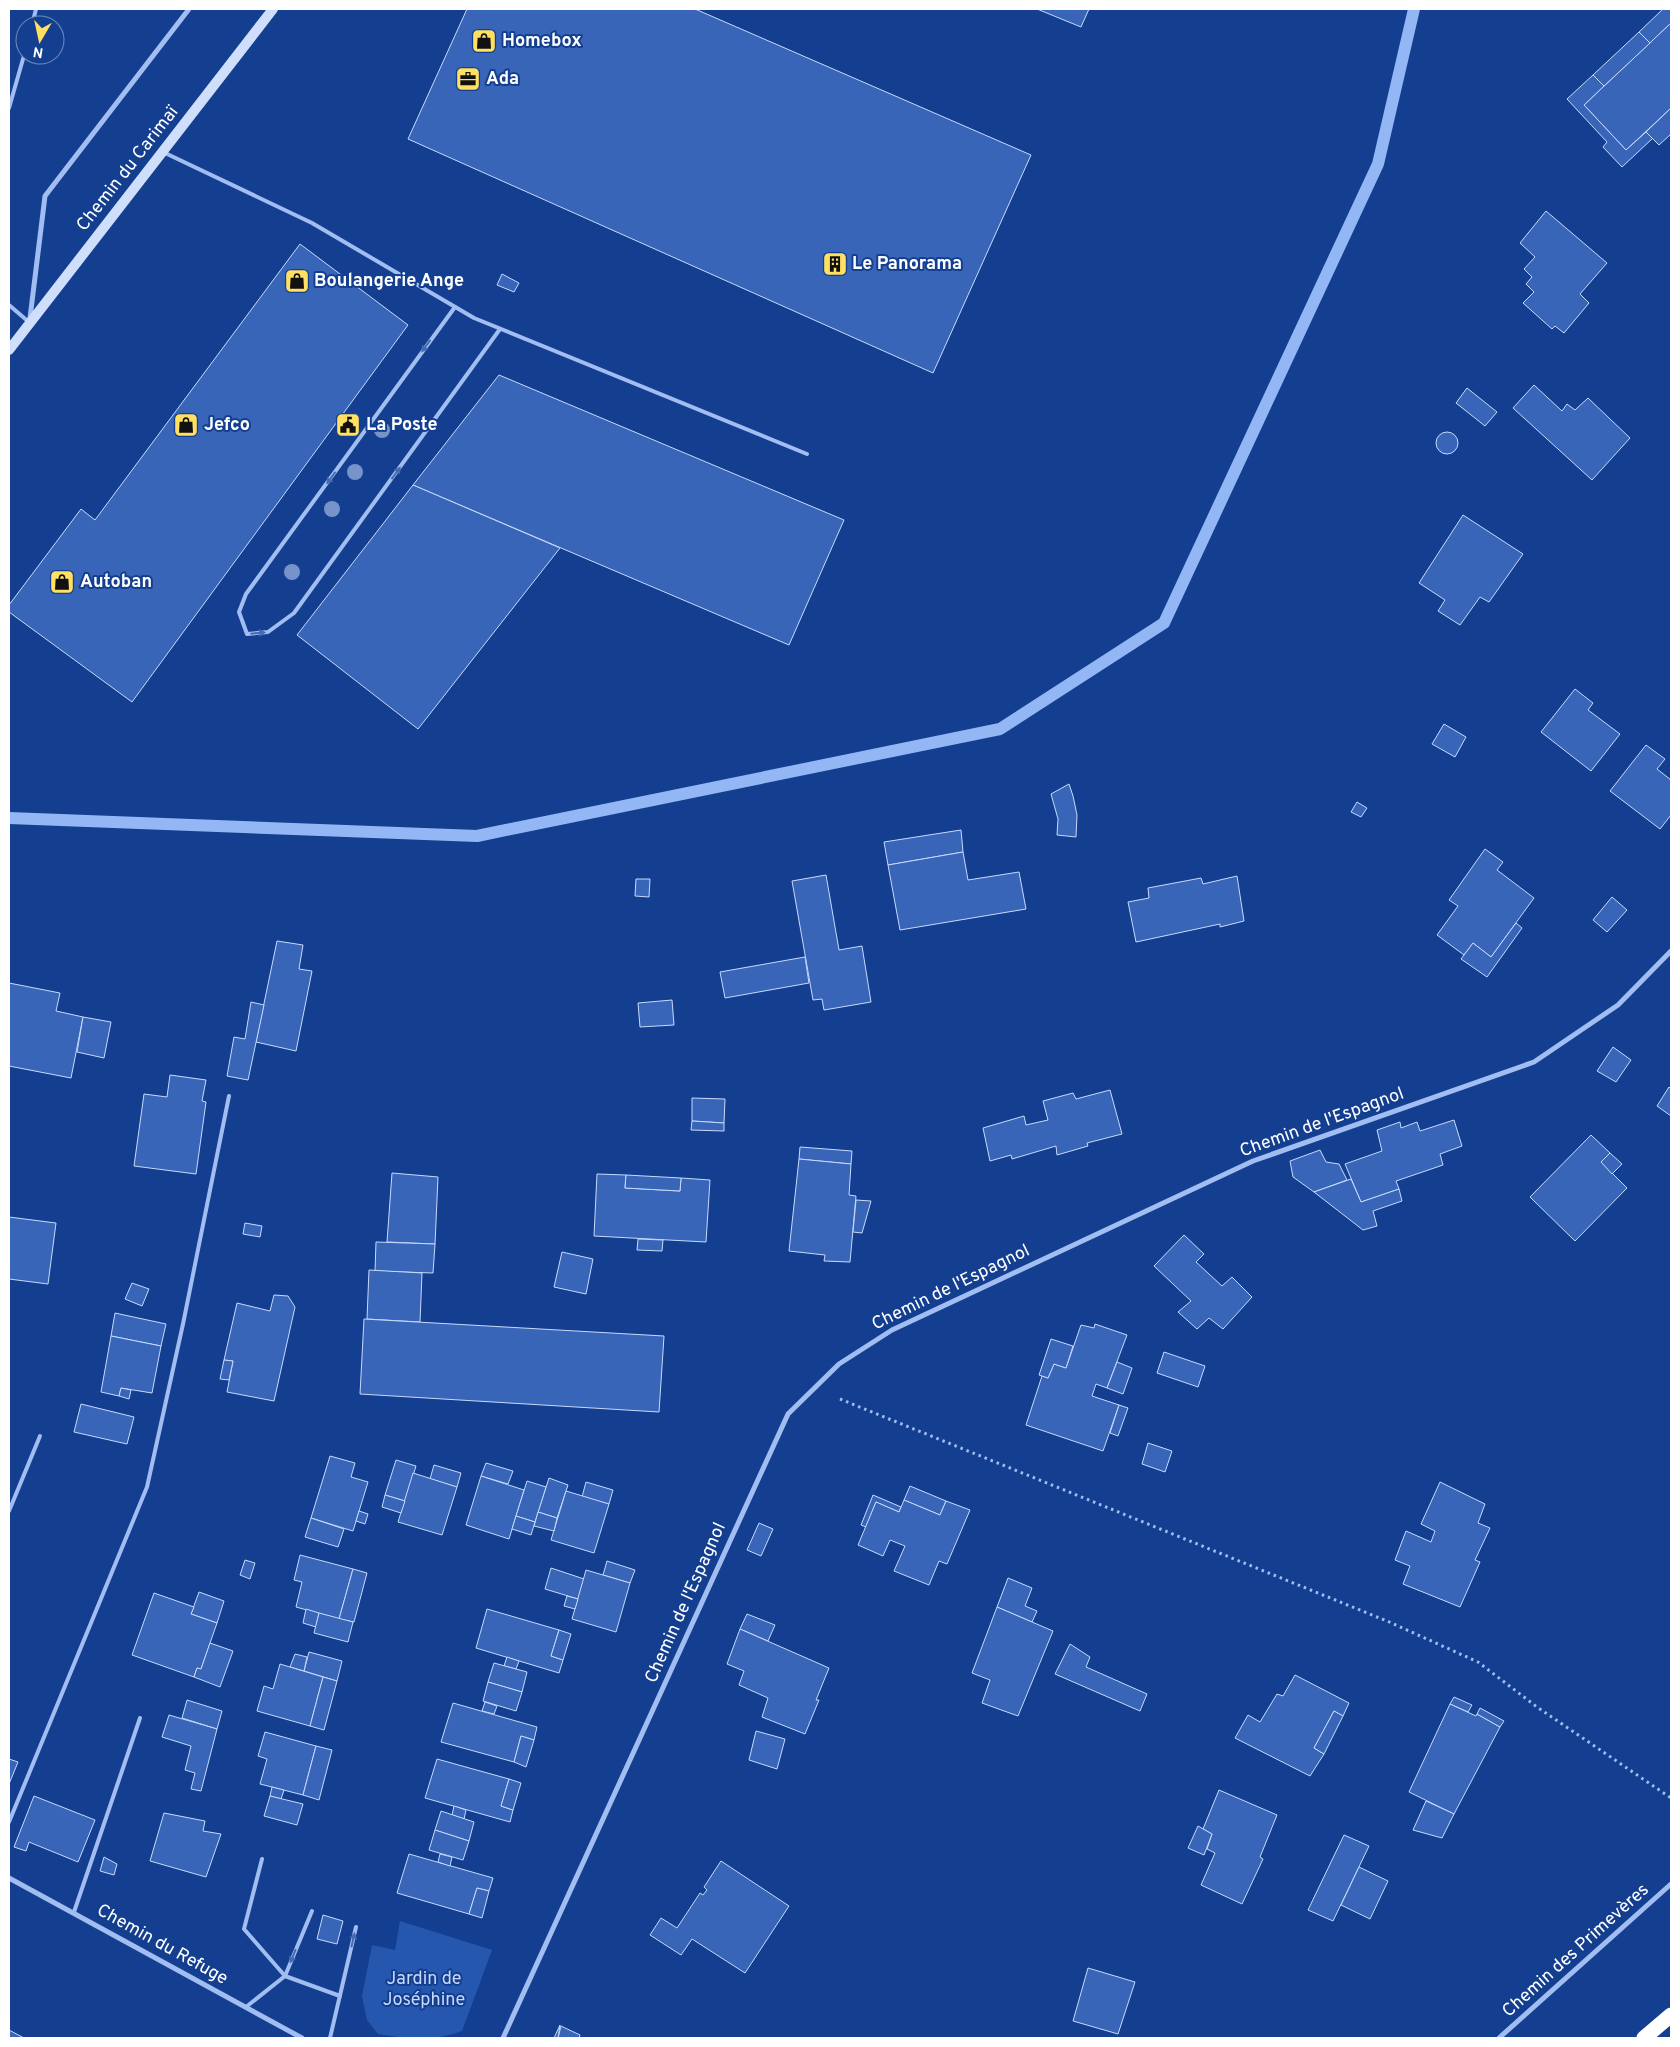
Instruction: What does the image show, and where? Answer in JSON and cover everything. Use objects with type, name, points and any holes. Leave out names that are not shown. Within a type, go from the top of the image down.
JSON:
[{"type":"highway","points":[[1644,2038],[1671,2015]]},
{"type":"main road","name":"Chemin du Carimaï","points":[[9,350],[273,9]]},
{"type":"street","points":[[30,323],[45,196],[189,9]]},
{"type":"street","name":"Chemin de l'Espagnol","points":[[503,2038],[788,1414],[839,1364],[892,1330],[1253,1161],[1534,1062],[1618,1005],[1671,951]]},
{"type":"street","name":"Chemin du Refuge","points":[[9,1878],[302,2038]]},
{"type":"street","name":"Chemin des Primevères","points":[[1499,2038],[1671,1884]]},
{"type":"lane","points":[[9,108],[21,65]]},
{"type":"lane","points":[[162,152],[312,223],[474,318],[807,454]]},
{"type":"lane","points":[[9,305],[30,323]]},
{"type":"lane","points":[[455,307],[246,594],[239,612],[247,634],[268,632],[294,613],[500,329]]},
{"type":"lane","points":[[9,1822],[147,1487],[183,1324],[229,1096]]},
{"type":"lane","points":[[9,1511],[40,1436]]},
{"type":"lane","points":[[74,1912],[140,1718]]},
{"type":"lane","points":[[262,1858],[244,1929],[285,1976],[340,1996]]},
{"type":"lane","points":[[246,2007],[285,1976],[312,1911]]},
{"type":"lane","points":[[330,2038],[356,1927]]},
{"type":"path","points":[[814,1388],[1369,1614],[1478,1662],[1537,1707],[1671,1798]]},
{"type":"green space","name":"Jardin de Joséphine","points":[[400,1921],[492,1950],[462,2031],[440,2037],[420,2039],[400,2037],[378,2034],[367,2020],[362,1996],[372,1945],[395,1950]]},
{"type":"building","name":"Le Panorama","points":[[467,9],[695,9],[1031,155],[933,373],[408,139]]},
{"type":"building","points":[[1037,9],[1089,9],[1081,27]]},
{"type":"building","points":[[1663,9],[1671,9],[1671,23],[1650,43],[1639,32]]},
{"type":"building","points":[[1671,23],[1671,108],[1626,150],[1584,105]]},
{"type":"building","points":[[1639,32],[1650,43],[1604,86],[1593,75]]},
{"type":"building","points":[[1593,75],[1604,86],[1584,105],[1626,150],[1646,132],[1653,138],[1622,167],[1603,147],[1607,142],[1567,99]]},
{"type":"building","points":[[1671,108],[1671,134],[1659,145],[1646,132]]},
{"type":"building","points":[[1546,211],[1607,263],[1580,294],[1589,303],[1564,333],[1555,326],[1552,329],[1523,303],[1534,292],[1526,284],[1532,277],[1524,269],[1535,257],[1520,243]]},
{"type":"building","points":[[300,244],[408,325],[132,702],[9,612],[9,605],[81,509],[95,520]]},
{"type":"building","points":[[502,274],[519,283],[514,292],[497,285]]},
{"type":"building","points":[[499,375],[844,520],[789,645],[413,485]]},
{"type":"building","points":[[1534,385],[1562,411],[1567,404],[1575,410],[1588,398],[1630,438],[1592,480],[1513,408]]},
{"type":"building","points":[[1467,388],[1497,412],[1485,426],[1456,403]]},
{"type":"building","points":[[1447,432],[1455,435],[1458,443],[1455,451],[1447,454],[1439,451],[1436,443],[1439,435]]},
{"type":"building","points":[[413,485],[560,548],[418,729],[297,635]]},
{"type":"building","points":[[1463,515],[1523,554],[1489,602],[1480,597],[1460,625],[1438,611],[1445,600],[1419,583]]},
{"type":"building","points":[[1575,689],[1593,703],[1588,710],[1620,734],[1591,771],[1541,732]]},
{"type":"building","points":[[1444,724],[1466,737],[1455,757],[1432,744]]},
{"type":"building","points":[[1646,745],[1665,759],[1657,769],[1671,780],[1671,815],[1660,829],[1610,791]]},
{"type":"building","points":[[1069,784],[1077,815],[1076,837],[1057,835],[1058,819],[1051,794]]},
{"type":"building","points":[[1357,802],[1367,808],[1361,817],[1351,812]]},
{"type":"building","points":[[961,830],[963,852],[888,865],[884,842]]},
{"type":"building","points":[[1485,849],[1503,862],[1497,870],[1534,898],[1491,957],[1473,943],[1464,955],[1437,935],[1458,906],[1449,900]]},
{"type":"building","points":[[963,852],[968,880],[1019,872],[1026,909],[900,930],[888,865]]},
{"type":"building","points":[[826,875],[839,950],[862,946],[871,1002],[824,1010],[822,999],[813,1000],[792,881]]},
{"type":"building","points":[[1237,876],[1244,921],[1220,927],[1220,924],[1136,942],[1128,902],[1149,898],[1148,888],[1201,878],[1203,884]]},
{"type":"building","points":[[636,879],[650,879],[649,897],[635,896]]},
{"type":"building","points":[[1612,897],[1627,910],[1607,932],[1593,920]]},
{"type":"building","points":[[1516,923],[1522,928],[1487,977],[1461,959],[1473,943],[1491,957]]},
{"type":"building","points":[[277,941],[303,945],[299,969],[312,971],[296,1051],[256,1042]]},
{"type":"building","points":[[805,957],[809,983],[725,998],[720,972]]},
{"type":"building","points":[[9,983],[60,993],[56,1011],[83,1017],[71,1078],[9,1066]]},
{"type":"building","points":[[672,1000],[674,1025],[640,1027],[638,1003]]},
{"type":"building","points":[[251,1002],[264,1005],[248,1080],[227,1076],[234,1037],[245,1039]]},
{"type":"building","points":[[83,1017],[111,1022],[104,1058],[77,1052]]},
{"type":"building","points":[[1613,1047],[1631,1060],[1616,1082],[1597,1071]]},
{"type":"building","points":[[170,1075],[206,1080],[202,1101],[206,1102],[196,1174],[134,1166],[144,1094],[167,1097]]},
{"type":"building","points":[[1669,1087],[1671,1089],[1671,1116],[1657,1106]]},
{"type":"building","points":[[1110,1090],[1122,1134],[1087,1143],[1088,1146],[1057,1155],[1056,1146],[1012,1159],[1011,1155],[990,1161],[983,1128],[1024,1116],[1026,1125],[1048,1120],[1043,1101],[1073,1093],[1076,1099]]},
{"type":"building","points":[[692,1098],[725,1099],[724,1123],[692,1121]]},
{"type":"building","points":[[1454,1120],[1462,1146],[1440,1154],[1443,1165],[1396,1181],[1399,1189],[1361,1202],[1345,1164],[1382,1151],[1377,1130],[1400,1122],[1401,1128],[1417,1122],[1420,1131]]},
{"type":"building","points":[[692,1121],[724,1123],[724,1131],[691,1130]]},
{"type":"building","points":[[1591,1135],[1610,1153],[1601,1162],[1627,1188],[1575,1241],[1530,1197]]},
{"type":"building","points":[[800,1147],[852,1151],[851,1164],[799,1159]]},
{"type":"building","points":[[1320,1150],[1326,1162],[1339,1164],[1347,1180],[1314,1192],[1293,1177],[1290,1161]]},
{"type":"building","points":[[1610,1153],[1622,1164],[1612,1174],[1601,1162]]},
{"type":"building","points":[[799,1159],[851,1164],[849,1195],[856,1196],[850,1262],[824,1261],[825,1255],[789,1251]]},
{"type":"building","points":[[392,1173],[438,1177],[435,1244],[387,1242]]},
{"type":"building","points":[[597,1174],[626,1175],[625,1188],[680,1191],[681,1178],[710,1180],[706,1242],[594,1236]]},
{"type":"building","points":[[626,1175],[681,1178],[680,1191],[625,1188]]},
{"type":"building","points":[[1351,1179],[1361,1202],[1399,1189],[1402,1201],[1373,1211],[1377,1226],[1363,1230],[1314,1192]]},
{"type":"building","points":[[856,1200],[871,1201],[862,1233],[853,1232]]},
{"type":"building","points":[[9,1217],[56,1223],[48,1284],[9,1279]]},
{"type":"building","points":[[245,1223],[262,1226],[260,1237],[243,1234]]},
{"type":"building","points":[[1184,1235],[1204,1254],[1196,1262],[1222,1286],[1232,1277],[1252,1297],[1223,1329],[1209,1318],[1197,1329],[1178,1312],[1191,1301],[1154,1266]]},
{"type":"building","points":[[638,1239],[663,1240],[662,1251],[637,1250]]},
{"type":"building","points":[[376,1242],[435,1244],[433,1273],[375,1271]]},
{"type":"building","points":[[562,1252],[593,1259],[586,1294],[554,1287]]},
{"type":"building","points":[[369,1270],[422,1273],[420,1322],[367,1319]]},
{"type":"building","points":[[132,1283],[149,1289],[142,1306],[125,1299]]},
{"type":"building","points":[[274,1295],[288,1296],[295,1307],[274,1401],[227,1392],[233,1361],[224,1360],[237,1303],[270,1311]]},
{"type":"building","points":[[115,1313],[166,1324],[161,1346],[111,1336]]},
{"type":"building","points":[[364,1319],[664,1336],[659,1412],[360,1394]]},
{"type":"building","points":[[1095,1324],[1127,1335],[1107,1388],[1096,1384],[1092,1396],[1119,1405],[1103,1451],[1026,1425],[1042,1376],[1048,1378],[1054,1364],[1066,1368],[1081,1325],[1094,1328]]},
{"type":"building","points":[[111,1336],[161,1346],[152,1393],[121,1388],[119,1396],[101,1392]]},
{"type":"building","points":[[1051,1339],[1073,1346],[1066,1368],[1054,1364],[1048,1378],[1039,1375]]},
{"type":"building","points":[[1164,1352],[1205,1366],[1198,1387],[1157,1373]]},
{"type":"building","points":[[224,1360],[233,1361],[229,1380],[220,1379]]},
{"type":"building","points":[[1117,1362],[1132,1368],[1123,1394],[1107,1388]]},
{"type":"building","points":[[121,1388],[131,1390],[129,1399],[119,1396]]},
{"type":"building","points":[[81,1404],[134,1417],[127,1444],[74,1432]]},
{"type":"building","points":[[1119,1405],[1128,1408],[1118,1436],[1110,1433]]},
{"type":"building","points":[[1148,1443],[1172,1451],[1165,1472],[1142,1464]]},
{"type":"building","points":[[330,1456],[355,1463],[351,1477],[368,1482],[353,1531],[311,1518]]},
{"type":"building","points":[[396,1460],[416,1466],[405,1501],[385,1495]]},
{"type":"building","points":[[486,1463],[513,1471],[508,1484],[481,1476]]},
{"type":"building","points":[[434,1465],[461,1473],[457,1487],[430,1479]]},
{"type":"building","points":[[413,1473],[457,1487],[442,1535],[398,1522]]},
{"type":"building","points":[[481,1476],[524,1490],[509,1539],[466,1525]]},
{"type":"building","points":[[549,1478],[568,1485],[557,1518],[538,1512]]},
{"type":"building","points":[[527,1481],[546,1487],[535,1522],[516,1516]]},
{"type":"building","points":[[586,1482],[613,1490],[609,1504],[582,1497]]},
{"type":"building","points":[[1440,1482],[1485,1504],[1478,1523],[1490,1528],[1475,1560],[1480,1562],[1460,1607],[1403,1584],[1410,1566],[1395,1560],[1406,1531],[1431,1542],[1435,1531],[1421,1524]]},
{"type":"building","points":[[910,1486],[946,1501],[940,1515],[904,1500]]},
{"type":"building","points":[[566,1491],[609,1504],[594,1553],[551,1540]]},
{"type":"building","points":[[385,1495],[405,1501],[401,1513],[382,1507]]},
{"type":"building","points":[[873,1495],[901,1507],[899,1512],[876,1502],[866,1527],[861,1525]]},
{"type":"building","points":[[904,1500],[940,1515],[946,1501],[970,1510],[947,1564],[939,1561],[929,1585],[894,1571],[905,1546],[890,1540],[883,1556],[858,1545],[876,1502],[899,1512]]},
{"type":"building","points":[[359,1511],[368,1514],[365,1524],[356,1521]]},
{"type":"building","points":[[538,1512],[557,1518],[554,1531],[534,1526]]},
{"type":"building","points":[[516,1516],[535,1522],[531,1535],[512,1529]]},
{"type":"building","points":[[311,1518],[344,1529],[338,1547],[305,1537]]},
{"type":"building","points":[[759,1523],[773,1529],[761,1556],[747,1550]]},
{"type":"building","points":[[300,1555],[353,1569],[339,1619],[296,1607],[302,1582],[294,1580]]},
{"type":"building","points":[[245,1560],[255,1563],[250,1579],[240,1575]]},
{"type":"building","points":[[607,1561],[635,1570],[630,1583],[603,1575]]},
{"type":"building","points":[[551,1568],[584,1579],[578,1599],[545,1589]]},
{"type":"building","points":[[353,1569],[367,1573],[354,1622],[339,1619]]},
{"type":"building","points":[[586,1570],[630,1583],[616,1632],[572,1619]]},
{"type":"building","points":[[1008,1578],[1032,1588],[1025,1606],[1037,1611],[1032,1622],[997,1607]]},
{"type":"building","points":[[199,1592],[224,1601],[217,1623],[191,1614]]},
{"type":"building","points":[[154,1593],[194,1607],[191,1614],[217,1623],[201,1669],[197,1668],[194,1677],[132,1655]]},
{"type":"building","points":[[567,1596],[578,1599],[575,1609],[564,1606]]},
{"type":"building","points":[[997,1607],[1053,1631],[1018,1716],[982,1703],[990,1680],[972,1673]]},
{"type":"building","points":[[306,1609],[319,1613],[316,1627],[303,1623]]},
{"type":"building","points":[[487,1609],[559,1630],[551,1656],[563,1660],[559,1673],[476,1648]]},
{"type":"building","points":[[319,1613],[353,1622],[348,1642],[314,1633]]},
{"type":"building","points":[[747,1614],[775,1625],[768,1641],[740,1629]]},
{"type":"building","points":[[740,1629],[829,1668],[816,1700],[819,1700],[805,1734],[762,1717],[768,1698],[739,1685],[744,1671],[727,1664]]},
{"type":"building","points":[[559,1630],[571,1634],[563,1660],[551,1656]]},
{"type":"building","points":[[210,1643],[233,1651],[220,1687],[194,1677],[197,1668],[201,1669]]},
{"type":"building","points":[[1070,1644],[1090,1657],[1086,1667],[1147,1694],[1140,1711],[1055,1674]]},
{"type":"building","points":[[309,1652],[342,1661],[337,1681],[304,1671]]},
{"type":"building","points":[[295,1654],[307,1657],[304,1671],[290,1667]]},
{"type":"building","points":[[507,1657],[519,1661],[516,1669],[504,1666]]},
{"type":"building","points":[[494,1663],[527,1672],[522,1692],[488,1682]]},
{"type":"building","points":[[280,1664],[323,1677],[310,1726],[257,1711],[264,1686],[273,1689]]},
{"type":"building","points":[[1295,1675],[1349,1703],[1343,1716],[1334,1711],[1314,1748],[1324,1754],[1310,1776],[1235,1738],[1248,1715],[1260,1722],[1277,1694],[1283,1696]]},
{"type":"building","points":[[323,1677],[337,1681],[324,1730],[310,1726]]},
{"type":"building","points":[[488,1682],[522,1692],[516,1711],[483,1701]]},
{"type":"building","points":[[1454,1697],[1472,1705],[1468,1712],[1450,1704]]},
{"type":"building","points":[[187,1700],[222,1711],[217,1729],[182,1718]]},
{"type":"building","points":[[485,1702],[497,1706],[494,1714],[482,1711]]},
{"type":"building","points":[[453,1703],[537,1727],[534,1740],[521,1736],[514,1762],[441,1742]]},
{"type":"building","points":[[1450,1704],[1476,1716],[1477,1714],[1500,1727],[1454,1814],[1409,1792]]},
{"type":"building","points":[[1480,1708],[1504,1721],[1500,1727],[1477,1714]]},
{"type":"building","points":[[1334,1711],[1343,1716],[1324,1754],[1314,1748]]},
{"type":"building","points":[[169,1715],[217,1729],[201,1791],[191,1789],[195,1773],[185,1770],[191,1746],[162,1737]]},
{"type":"building","points":[[756,1731],[785,1739],[777,1769],[749,1760]]},
{"type":"building","points":[[265,1732],[316,1746],[303,1795],[260,1784],[267,1759],[258,1756]]},
{"type":"building","points":[[521,1736],[534,1740],[526,1767],[514,1762]]},
{"type":"building","points":[[316,1746],[332,1750],[319,1800],[303,1795]]},
{"type":"building","points":[[9,1759],[18,1762],[9,1784]]},
{"type":"building","points":[[437,1759],[509,1779],[501,1806],[513,1810],[510,1822],[425,1798]]},
{"type":"building","points":[[509,1779],[521,1783],[513,1810],[501,1806]]},
{"type":"building","points":[[272,1787],[284,1790],[281,1799],[270,1796]]},
{"type":"building","points":[[1219,1790],[1277,1815],[1260,1857],[1263,1859],[1242,1904],[1201,1885],[1215,1853],[1207,1849],[1212,1834],[1203,1829]]},
{"type":"building","points":[[34,1796],[95,1820],[78,1862],[29,1842],[26,1851],[14,1847]]},
{"type":"building","points":[[270,1796],[303,1804],[297,1825],[264,1816]]},
{"type":"building","points":[[1426,1801],[1454,1814],[1442,1838],[1413,1830]]},
{"type":"building","points":[[454,1806],[466,1810],[464,1819],[452,1815]]},
{"type":"building","points":[[441,1811],[474,1822],[469,1841],[435,1830]]},
{"type":"building","points":[[164,1813],[205,1821],[203,1831],[221,1834],[206,1877],[150,1861]]},
{"type":"building","points":[[1198,1826],[1212,1834],[1204,1855],[1188,1848]]},
{"type":"building","points":[[435,1830],[469,1841],[463,1860],[429,1850]]},
{"type":"building","points":[[1344,1835],[1369,1846],[1333,1921],[1308,1910]]},
{"type":"building","points":[[409,1854],[493,1878],[489,1891],[477,1888],[469,1914],[397,1893]]},
{"type":"building","points":[[440,1854],[452,1857],[450,1866],[438,1862]]},
{"type":"building","points":[[104,1857],[117,1864],[114,1875],[100,1871]]},
{"type":"building","points":[[721,1861],[789,1906],[745,1973],[692,1939],[681,1955],[650,1935],[661,1918],[677,1928],[700,1893],[703,1895],[707,1890],[704,1887]]},
{"type":"building","points":[[1359,1867],[1388,1881],[1370,1919],[1341,1905]]},
{"type":"building","points":[[477,1888],[489,1891],[482,1918],[469,1914]]},
{"type":"building","points":[[323,1915],[343,1921],[337,1944],[317,1939]]},
{"type":"building","points":[[1088,1968],[1135,1982],[1118,2034],[1073,2021]]},
{"type":"building","points":[[560,2025],[558,2038],[554,2038]]},
{"type":"building","points":[[561,2026],[580,2035],[579,2038],[558,2038]]},
{"type":"building","points":[[9,2030],[24,2038],[9,2038]]},
{"type":"waterway","points":[[9,818],[477,836],[1000,729],[1164,623],[1378,164],[1414,9]]},
{"type":"place","name":"Homebox","points":[[484,41]]},
{"type":"place","name":"Ada","points":[[468,79]]},
{"type":"place","name":"Le Panorama","points":[[835,264]]},
{"type":"place","name":"Boulangerie Ange","points":[[297,281]]},
{"type":"place","name":"Jefco","points":[[186,425]]},
{"type":"place","name":"La Poste","points":[[348,425]]},
{"type":"place","name":"Autoban","points":[[62,582]]}]
